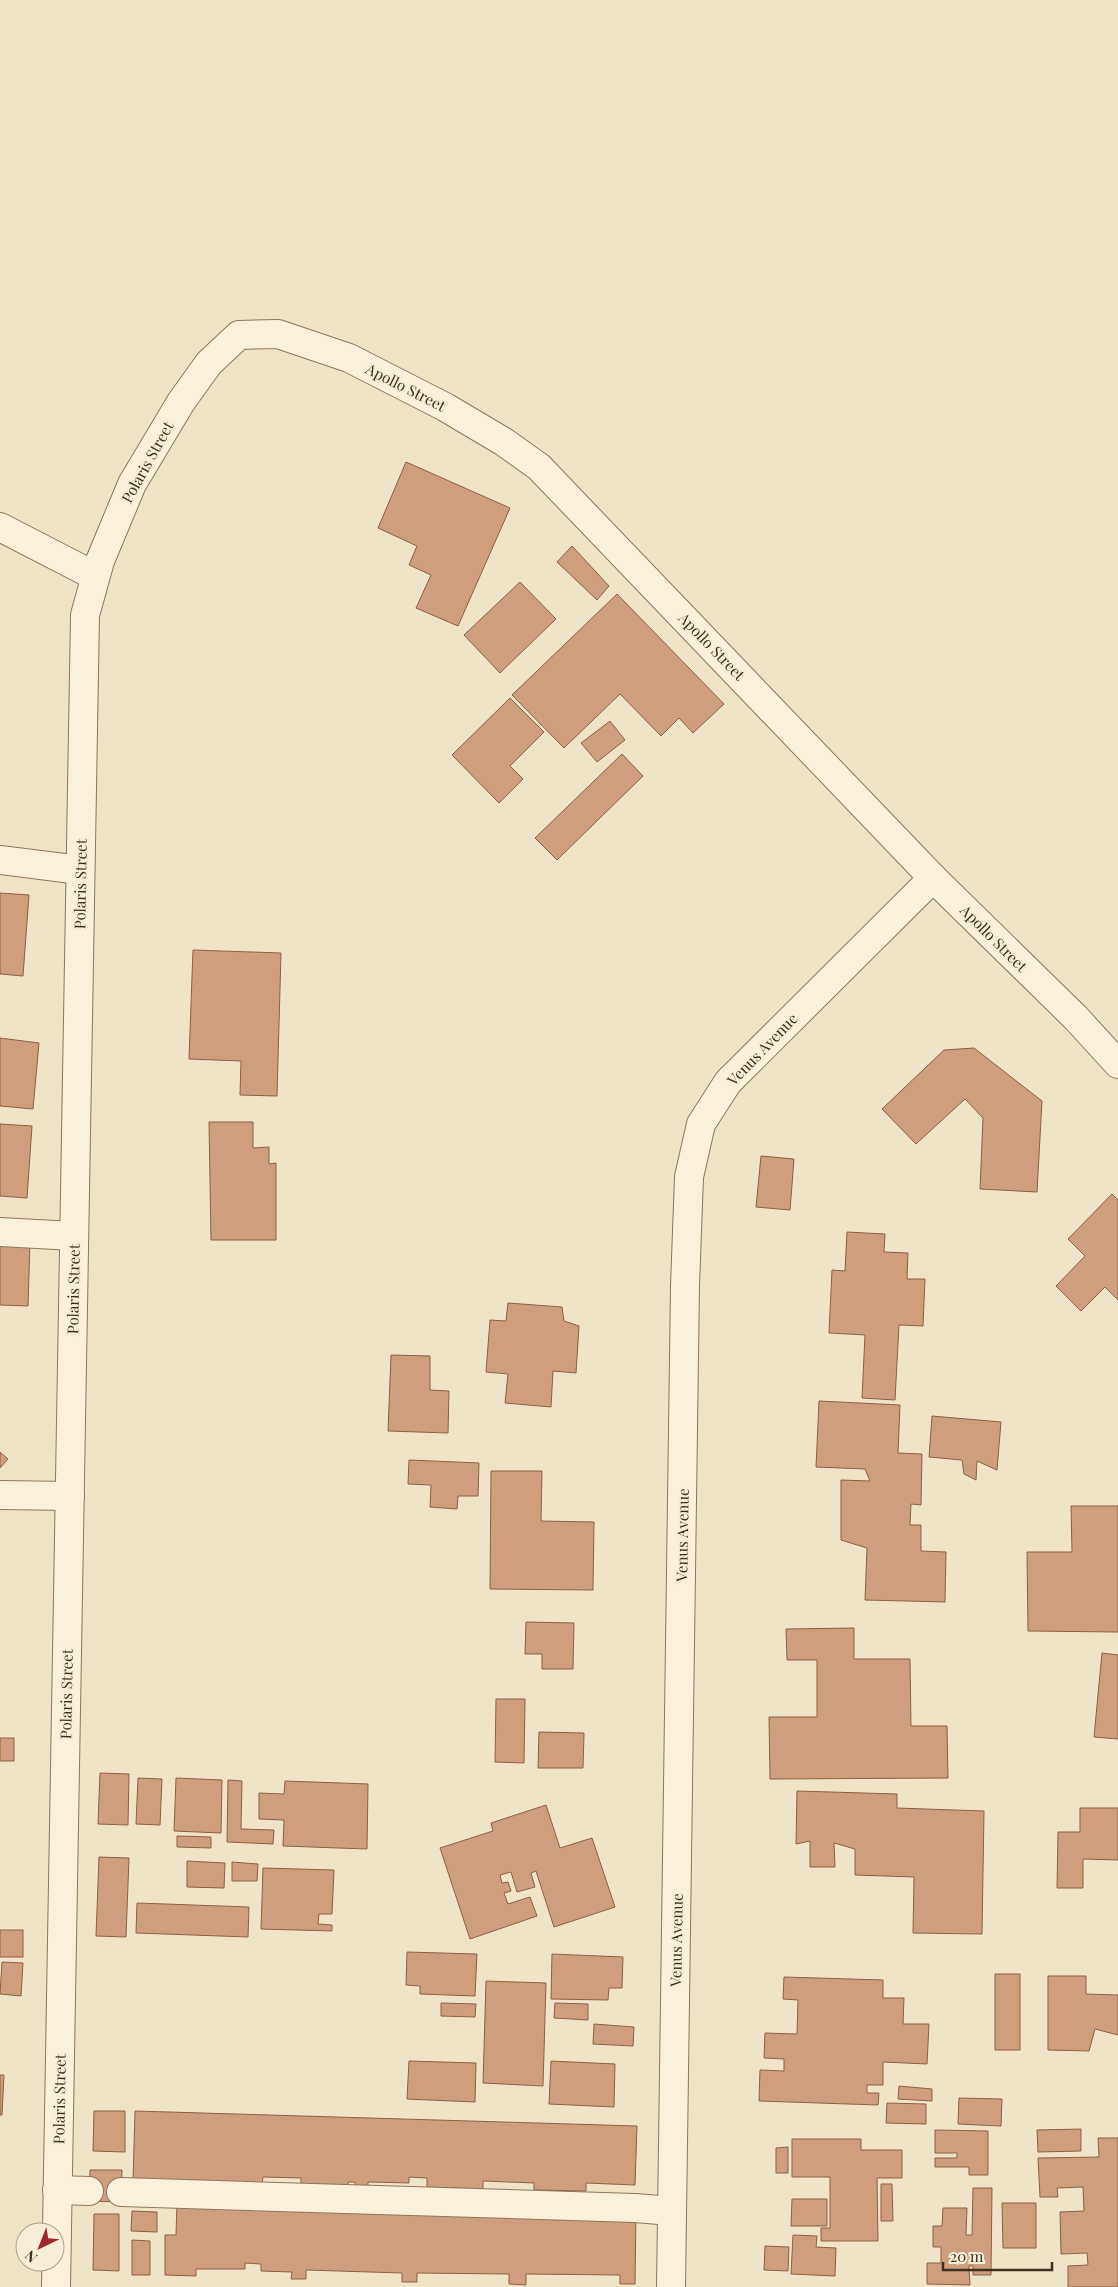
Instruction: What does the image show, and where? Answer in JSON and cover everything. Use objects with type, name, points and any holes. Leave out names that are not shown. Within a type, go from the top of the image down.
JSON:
[{"type":"street","name":"Apollo Street","points":[[240,335],[278,334],[349,358],[446,407],[504,442],[539,466],[933,878],[1076,1018],[1118,1064]]},
{"type":"street","name":"Polaris Street","points":[[56,2287],[85,615],[100,560],[132,484],[181,402],[204,370],[240,335]]},
{"type":"street","points":[[0,527],[95,576]]},
{"type":"street","points":[[0,860],[80,870]]},
{"type":"street","name":"Venus Avenue","points":[[671,2287],[685,1296],[689,1177],[701,1124],[728,1082],[933,878]]},
{"type":"street","points":[[0,1232],[74,1236]]},
{"type":"street","points":[[0,1495],[70,1496]]},
{"type":"street","points":[[57,2190],[89,2191]]},
{"type":"street","points":[[121,2192],[635,2208],[672,2211]]},
{"type":"building","points":[[406,462],[510,508],[458,626],[416,608],[431,575],[409,565],[417,546],[378,528]]},
{"type":"building","points":[[572,546],[609,586],[597,600],[557,562]]},
{"type":"building","points":[[520,582],[556,619],[500,673],[464,635]]},
{"type":"building","points":[[617,594],[724,704],[693,733],[679,718],[661,736],[620,694],[564,748],[512,695]]},
{"type":"building","points":[[510,698],[544,732],[510,766],[523,779],[499,803],[452,755]]},
{"type":"building","points":[[610,721],[625,740],[597,762],[581,743]]},
{"type":"building","points":[[622,754],[643,776],[557,860],[535,838]]},
{"type":"building","points":[[0,893],[29,895],[23,976],[0,974]]},
{"type":"building","points":[[193,950],[281,953],[277,1096],[240,1095],[241,1061],[189,1059]]},
{"type":"building","points":[[0,1038],[39,1043],[33,1109],[0,1106]]},
{"type":"building","points":[[974,1048],[1042,1101],[1037,1192],[980,1189],[983,1118],[965,1099],[916,1144],[882,1109],[944,1050]]},
{"type":"building","points":[[209,1122],[253,1122],[253,1148],[269,1147],[269,1164],[276,1163],[276,1240],[211,1240]]},
{"type":"building","points":[[0,1124],[32,1126],[27,1198],[0,1196]]},
{"type":"building","points":[[761,1156],[794,1159],[790,1210],[756,1207]]},
{"type":"building","points":[[1112,1194],[1118,1200],[1118,1300],[1105,1287],[1081,1311],[1056,1286],[1085,1256],[1068,1239]]},
{"type":"building","points":[[847,1232],[885,1234],[884,1252],[908,1253],[907,1279],[925,1279],[923,1326],[899,1325],[895,1400],[862,1398],[865,1335],[829,1333],[832,1270],[845,1271]]},
{"type":"building","points":[[0,1241],[30,1242],[28,1306],[0,1305]]},
{"type":"building","points":[[508,1303],[562,1307],[564,1321],[579,1326],[576,1373],[553,1371],[551,1407],[505,1403],[508,1374],[486,1372],[490,1320],[506,1321]]},
{"type":"building","points":[[391,1355],[430,1356],[430,1390],[449,1391],[448,1433],[388,1431]]},
{"type":"building","points":[[819,1401],[900,1405],[898,1453],[922,1454],[921,1505],[911,1504],[910,1525],[921,1525],[921,1551],[946,1552],[945,1602],[865,1600],[867,1548],[841,1540],[841,1480],[870,1481],[865,1469],[816,1467]]},
{"type":"building","points":[[932,1416],[1001,1422],[997,1470],[977,1461],[976,1480],[964,1474],[962,1460],[929,1457]]},
{"type":"building","points":[[0,1452],[8,1459],[0,1468]]},
{"type":"building","points":[[409,1460],[479,1463],[478,1496],[458,1496],[457,1509],[430,1507],[431,1485],[408,1484]]},
{"type":"building","points":[[491,1471],[542,1471],[541,1521],[594,1522],[593,1590],[490,1589]]},
{"type":"building","points":[[1071,1506],[1118,1506],[1118,1632],[1028,1631],[1027,1552],[1072,1552]]},
{"type":"building","points":[[526,1622],[574,1623],[573,1669],[542,1669],[542,1654],[525,1654]]},
{"type":"building","points":[[854,1628],[854,1659],[910,1659],[911,1726],[947,1726],[948,1778],[770,1779],[769,1717],[817,1717],[817,1660],[787,1660],[786,1629]]},
{"type":"building","points":[[1102,1653],[1118,1655],[1118,1739],[1094,1737]]},
{"type":"building","points":[[496,1699],[525,1699],[524,1763],[495,1762]]},
{"type":"building","points":[[539,1732],[584,1733],[583,1768],[538,1768]]},
{"type":"building","points":[[0,1738],[14,1738],[14,1761],[0,1761]]},
{"type":"building","points":[[100,1773],[129,1774],[128,1825],[98,1824]]},
{"type":"building","points":[[138,1778],[162,1779],[160,1825],[136,1824]]},
{"type":"building","points":[[176,1778],[222,1780],[221,1833],[174,1831]]},
{"type":"building","points":[[228,1780],[242,1781],[241,1829],[274,1830],[273,1844],[227,1842]]},
{"type":"building","points":[[285,1781],[368,1784],[367,1849],[283,1846],[284,1820],[259,1819],[259,1793],[284,1794]]},
{"type":"building","points":[[797,1791],[897,1794],[897,1808],[984,1811],[982,1934],[913,1933],[914,1877],[855,1875],[855,1849],[834,1843],[835,1867],[810,1867],[810,1841],[796,1844]]},
{"type":"building","points":[[546,1805],[560,1848],[592,1838],[615,1907],[554,1927],[536,1871],[531,1873],[535,1887],[517,1892],[511,1872],[500,1875],[502,1883],[508,1882],[511,1891],[504,1893],[508,1904],[530,1897],[537,1916],[470,1939],[440,1848],[493,1831],[491,1823]]},
{"type":"building","points":[[1080,1808],[1118,1808],[1118,1860],[1083,1859],[1083,1888],[1057,1888],[1058,1832],[1080,1832]]},
{"type":"building","points":[[177,1836],[211,1837],[211,1848],[177,1847]]},
{"type":"building","points":[[99,1857],[129,1858],[126,1937],[96,1936]]},
{"type":"building","points":[[187,1861],[225,1863],[224,1888],[187,1887]]},
{"type":"building","points":[[232,1862],[258,1864],[257,1881],[232,1881]]},
{"type":"building","points":[[263,1868],[334,1870],[332,1914],[319,1914],[318,1924],[332,1925],[332,1931],[261,1929]]},
{"type":"building","points":[[137,1903],[249,1907],[248,1937],[136,1933]]},
{"type":"building","points":[[0,1930],[23,1930],[23,1957],[0,1957]]},
{"type":"building","points":[[407,1952],[477,1954],[475,1996],[420,1994],[420,1986],[406,1985]]},
{"type":"building","points":[[552,1954],[623,1957],[622,1988],[609,1988],[608,2000],[551,1999]]},
{"type":"building","points":[[2,1962],[23,1963],[21,1996],[0,1994]]},
{"type":"building","points":[[995,1974],[1020,1974],[1020,2050],[995,2050]]},
{"type":"building","points":[[1048,1976],[1086,1976],[1086,1994],[1118,1995],[1118,2035],[1095,2029],[1089,2051],[1048,2050]]},
{"type":"building","points":[[784,1977],[883,1980],[883,1998],[904,1998],[903,2024],[929,2024],[927,2064],[883,2062],[883,2085],[867,2085],[867,2093],[879,2093],[878,2105],[759,2101],[760,2070],[784,2071],[784,2059],[764,2058],[765,2033],[797,2034],[798,2000],[783,1999]]},
{"type":"building","points":[[486,1981],[546,1983],[543,2086],[483,2083]]},
{"type":"building","points":[[441,2003],[476,2004],[475,2017],[441,2016]]},
{"type":"building","points":[[555,2003],[588,2004],[588,2020],[554,2018]]},
{"type":"building","points":[[594,2024],[634,2027],[633,2046],[593,2044]]},
{"type":"building","points":[[409,2061],[476,2063],[475,2102],[407,2099]]},
{"type":"building","points":[[551,2061],[615,2064],[614,2107],[549,2104]]},
{"type":"building","points":[[0,2075],[4,2075],[2,2115],[0,2115]]},
{"type":"building","points":[[899,2086],[932,2089],[932,2101],[898,2099]]},
{"type":"building","points":[[959,2098],[1002,2099],[1001,2126],[958,2124]]},
{"type":"building","points":[[887,2103],[926,2104],[926,2124],[886,2123]]},
{"type":"building","points":[[94,2111],[125,2111],[125,2152],[93,2151]]},
{"type":"building","points":[[135,2111],[637,2126],[635,2185],[586,2183],[586,2191],[534,2190],[534,2183],[483,2181],[483,2189],[427,2187],[427,2178],[409,2177],[409,2183],[368,2182],[368,2189],[355,2189],[355,2182],[348,2182],[348,2187],[301,2185],[301,2178],[263,2177],[262,2185],[133,2181]]},
{"type":"building","points":[[1081,2129],[1081,2151],[1038,2152],[1037,2130]]},
{"type":"building","points":[[935,2130],[988,2131],[988,2175],[969,2175],[969,2167],[935,2167],[935,2158],[957,2158],[957,2153],[935,2153]]},
{"type":"building","points":[[1098,2138],[1118,2138],[1118,2287],[1068,2287],[1068,2266],[1088,2265],[1087,2253],[1061,2254],[1060,2212],[1084,2211],[1083,2187],[1057,2188],[1058,2197],[1040,2197],[1038,2158],[1099,2157]]},
{"type":"building","points":[[792,2139],[861,2139],[861,2150],[902,2150],[902,2178],[877,2178],[878,2241],[821,2241],[821,2228],[830,2228],[830,2177],[792,2177]]},
{"type":"building","points":[[788,2147],[788,2173],[776,2173],[776,2148]]},
{"type":"building","points":[[90,2170],[122,2170],[121,2202],[89,2201]]},
{"type":"building","points":[[881,2184],[892,2184],[893,2221],[881,2221]]},
{"type":"building","points":[[973,2188],[992,2188],[991,2275],[973,2275],[973,2266],[969,2266],[970,2285],[927,2284],[927,2263],[941,2263],[941,2247],[933,2247],[933,2226],[942,2226],[943,2208],[967,2208],[966,2235],[972,2235]]},
{"type":"building","points":[[792,2199],[827,2199],[827,2226],[791,2226]]},
{"type":"building","points":[[177,2202],[636,2210],[635,2284],[620,2284],[620,2275],[526,2274],[526,2285],[509,2284],[509,2274],[417,2273],[417,2282],[402,2282],[402,2273],[306,2270],[306,2279],[291,2279],[292,2272],[261,2271],[261,2264],[245,2263],[245,2269],[196,2269],[196,2276],[165,2275],[165,2235],[176,2235]]},
{"type":"building","points":[[1002,2203],[1036,2203],[1036,2248],[1003,2248]]},
{"type":"building","points":[[132,2211],[157,2212],[157,2232],[131,2231]]},
{"type":"building","points":[[94,2214],[119,2214],[119,2271],[93,2270]]},
{"type":"building","points":[[793,2235],[817,2236],[816,2247],[836,2248],[835,2276],[791,2274]]},
{"type":"building","points":[[132,2240],[150,2241],[150,2275],[132,2275]]},
{"type":"building","points":[[765,2246],[789,2247],[788,2271],[764,2270]]}]
